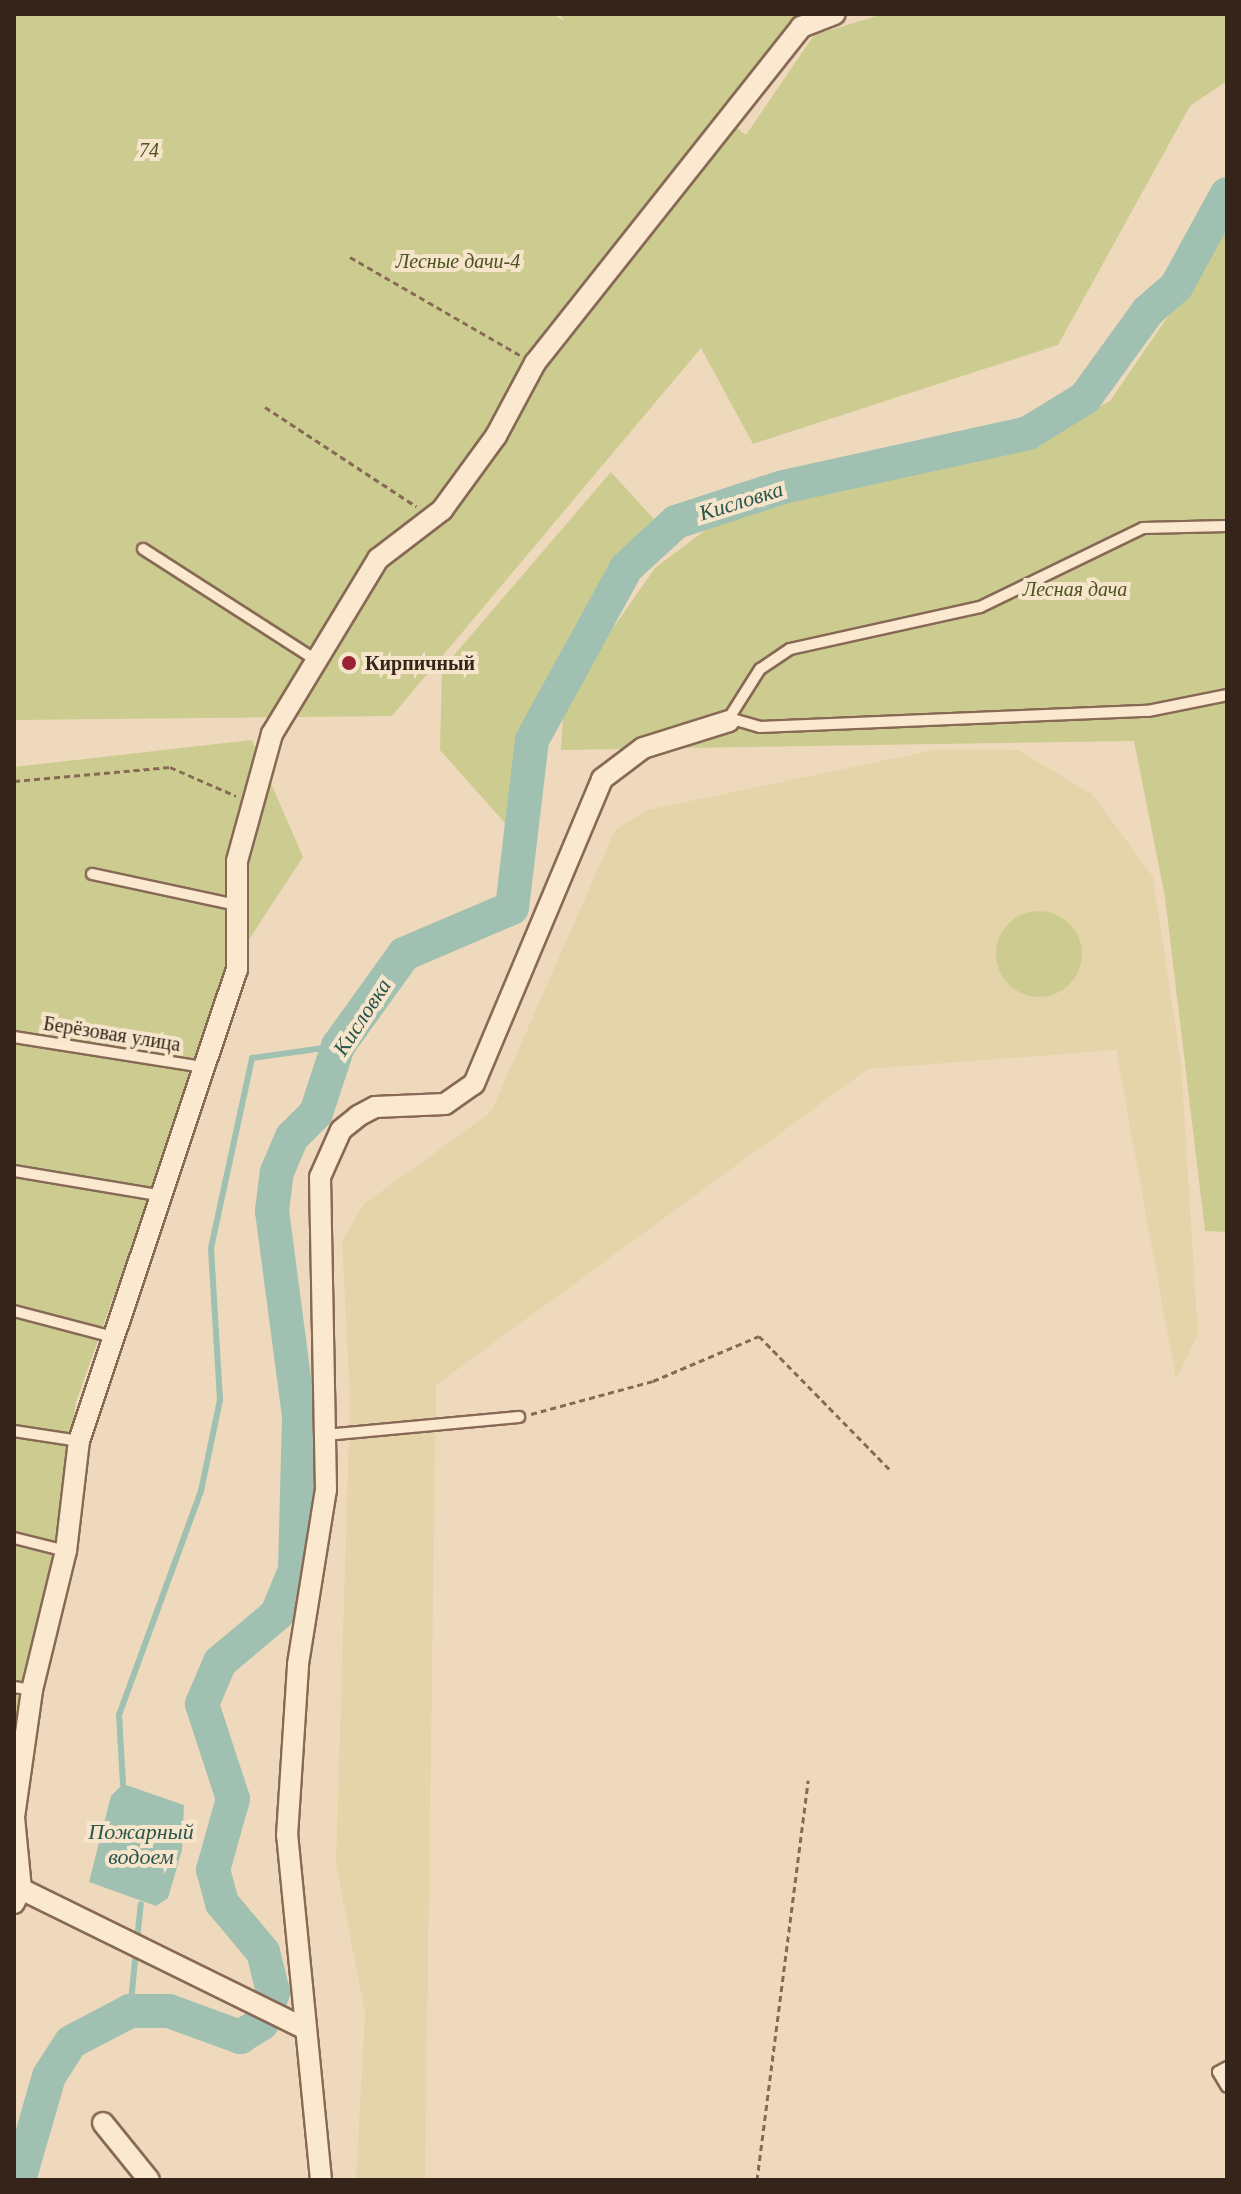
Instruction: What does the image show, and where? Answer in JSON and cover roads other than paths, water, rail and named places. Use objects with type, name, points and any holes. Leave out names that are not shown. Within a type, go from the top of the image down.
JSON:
[{"type":"street","points":[[304,2028],[17,1896],[14,1816],[23,1689],[66,1551],[79,1441],[109,1336],[237,970],[236,905],[250,803],[272,734],[378,559],[433,516],[496,436],[535,363],[801,27],[835,14]]},
{"type":"street","points":[[321,2180],[287,1836],[298,1664],[326,1490],[320,1177],[329,1149],[341,1130],[375,1107],[445,1104],[474,1084],[591,794],[643,748],[729,721]]},
{"type":"street","points":[[103,2123],[149,2180]]},
{"type":"lane","points":[[1227,526],[1143,528],[980,607],[790,649],[760,669],[729,721],[760,727],[1148,711],[1227,695]]},
{"type":"lane","points":[[143,549],[316,660]]},
{"type":"lane","points":[[92,874],[236,905]]},
{"type":"lane","name":"Берёзовая улица","points":[[14,1037],[204,1067]]},
{"type":"lane","points":[[14,1171],[157,1195]]},
{"type":"lane","points":[[14,1311],[109,1336]]},
{"type":"lane","points":[[325,1435],[519,1417]]},
{"type":"lane","points":[[14,1431],[79,1441]]},
{"type":"lane","points":[[14,1538],[66,1551]]},
{"type":"lane","points":[[1227,2067],[1218,2072],[1227,2087]]},
{"type":"water","name":"Пожарный водоем","points":[[123,1784],[184,1805],[182,1850],[168,1898],[156,1906],[89,1882],[111,1796]]},
{"type":"waterway","name":"Кисловка","points":[[19,2180],[49,2076],[71,2042],[130,2011],[169,2011],[240,2037],[262,2023],[273,1992],[263,1952],[222,1903],[213,1870],[233,1799],[202,1704],[220,1662],[277,1614],[295,1570],[299,1416],[272,1211],[277,1172],[292,1137],[316,1113],[338,1046],[404,954],[512,908],[532,740],[626,568],[676,522],[783,487],[1028,433],[1085,398],[1148,311],[1176,287],[1227,194]]},
{"type":"waterway","points":[[123,1784],[119,1715],[201,1491],[220,1400],[211,1248],[252,1058],[338,1046]]},
{"type":"waterway","points":[[137,1940],[141,1904]]},
{"type":"waterway","points":[[130,2011],[136,1951]]},
{"type":"place","name":"Кирпичный","points":[[349,663]]},
{"type":"park label","name":"74","points":[[149,150]]},
{"type":"park label","name":"Лесные дачи-4","points":[[458,261]]},
{"type":"park label","name":"Лесная дача","points":[[1075,589]]}]
